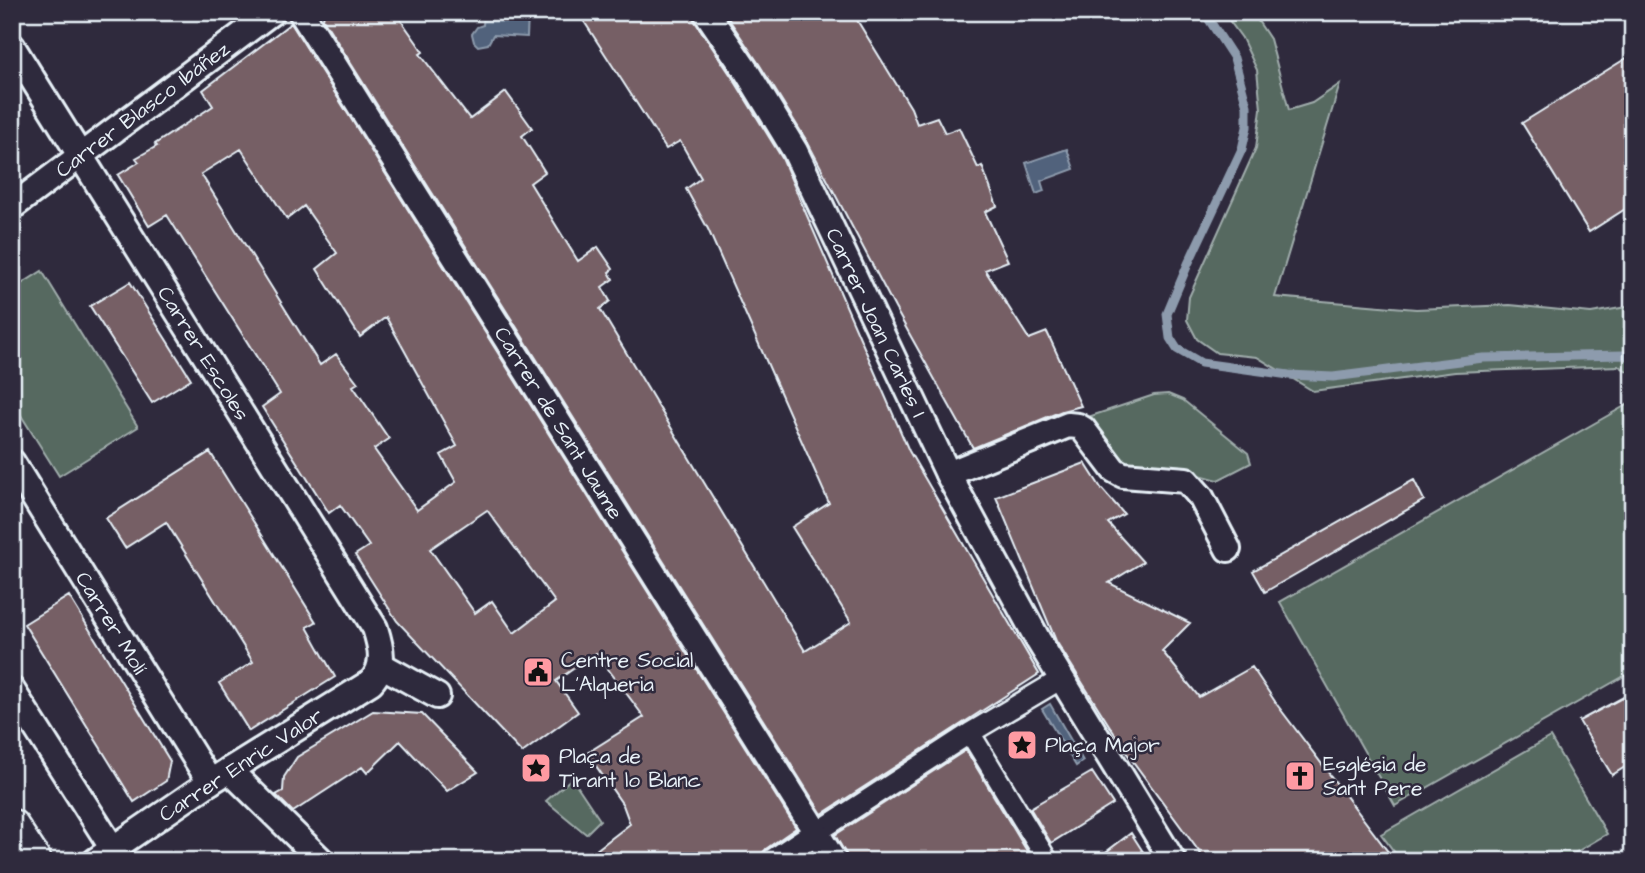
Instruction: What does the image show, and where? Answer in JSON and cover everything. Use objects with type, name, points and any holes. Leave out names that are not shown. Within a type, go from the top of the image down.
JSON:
[{"type":"street","name":"Carrer Blasco Ibáñez","points":[[12,207],[272,12]]},
{"type":"street","name":"Carrer de Sant Jaume","points":[[301,12],[834,861]]},
{"type":"street","name":"Carrer Joan Carles I","points":[[706,12],[747,72],[795,151],[948,474],[1038,639],[1173,861]]},
{"type":"street","name":"Carrer Escoles","points":[[12,46],[375,628],[381,665]]},
{"type":"street","points":[[948,474],[1068,425],[1077,426],[1083,429],[1114,470],[1123,475],[1186,480],[1202,497],[1228,549]]},
{"type":"street","name":"Carrer Molí","points":[[12,462],[220,776],[322,861]]},
{"type":"street","points":[[381,665],[437,696]]},
{"type":"street","name":"Carrer Enric Valor","points":[[109,857],[220,776],[371,682],[381,665]]},
{"type":"street","points":[[774,861],[965,736],[1061,679]]},
{"type":"street","points":[[12,690],[109,857]]},
{"type":"street","points":[[965,736],[1020,815],[1046,858],[1041,861]]},
{"type":"street","points":[[12,826],[35,861]]},
{"type":"green space","points":[[1223,12],[1252,12],[1270,39],[1289,110],[1312,103],[1340,84],[1275,297],[1416,309],[1510,305],[1591,313],[1633,306],[1633,375],[1619,366],[1455,372],[1313,391],[1257,357],[1217,353],[1197,339],[1187,320],[1189,297],[1256,148],[1261,109],[1257,70],[1242,38]]},
{"type":"green space","points":[[42,271],[138,427],[59,476],[12,401],[12,290]]},
{"type":"green space","points":[[1168,394],[1183,400],[1248,453],[1251,463],[1218,480],[1185,471],[1126,467],[1091,416],[1154,395]]},
{"type":"green space","points":[[1630,403],[1633,408],[1633,671],[1395,806],[1280,602]]},
{"type":"green space","points":[[1550,737],[1607,834],[1561,861],[1401,861],[1381,834]]},
{"type":"green space","points":[[572,778],[600,820],[586,834],[546,801]]},
{"type":"water","points":[[484,12],[528,15],[527,37],[493,35],[488,44],[478,46],[472,34],[477,27],[483,25]]},
{"type":"water","points":[[1067,149],[1074,169],[1041,181],[1044,191],[1036,194],[1026,163]]},
{"type":"water","points":[[1050,704],[1083,761],[1076,766],[1042,709]]},
{"type":"building","points":[[324,12],[395,12],[423,52],[420,54],[470,119],[506,92],[532,128],[522,136],[545,172],[530,183],[578,261],[598,247],[613,269],[609,272],[613,279],[602,287],[610,301],[600,309],[805,651],[851,622],[792,527],[829,503],[708,229],[686,189],[701,178],[680,141],[666,149],[578,12],[691,12],[782,158],[909,451],[1039,674],[822,814],[323,19]]},
{"type":"building","points":[[724,12],[852,12],[911,108],[917,124],[937,117],[945,133],[959,128],[978,168],[982,166],[997,206],[985,212],[1008,261],[985,270],[1029,339],[1047,332],[1081,406],[1062,411],[973,448],[808,143]]},
{"type":"building","points":[[291,23],[796,828],[766,849],[759,861],[582,861],[630,824],[623,805],[587,753],[644,717],[596,653],[556,681],[578,712],[522,753],[397,621],[355,555],[369,546],[340,505],[329,513],[262,407],[280,394],[167,215],[149,226],[118,175],[139,162],[136,158],[157,146],[155,144],[213,106],[203,90]],"holes":[[[241,149],[287,219],[304,206],[337,253],[317,269],[360,337],[386,317],[457,446],[441,455],[456,482],[417,510],[374,449],[389,439],[353,386],[358,383],[336,354],[320,365],[201,174]],[[487,510],[555,602],[514,633],[492,601],[475,613],[430,549]]]},
{"type":"building","points":[[1633,54],[1633,204],[1589,232],[1522,123]]},
{"type":"building","points":[[130,282],[191,379],[152,403],[90,306]]},
{"type":"building","points":[[210,452],[316,622],[307,627],[335,677],[249,731],[219,683],[253,662],[166,522],[125,548],[106,518]]},
{"type":"building","points":[[1085,463],[1101,488],[1124,514],[1108,523],[1143,562],[1109,583],[1190,623],[1162,651],[1199,697],[1252,667],[1278,706],[1395,861],[1206,861],[1126,752],[1056,641],[996,497]]},
{"type":"building","points":[[1414,480],[1424,500],[1265,592],[1253,571]]},
{"type":"building","points":[[69,596],[170,761],[166,781],[134,802],[24,624]]},
{"type":"building","points":[[1633,692],[1633,762],[1612,775],[1579,721]]},
{"type":"building","points":[[373,711],[422,714],[478,772],[447,791],[400,741],[367,773],[362,767],[293,812],[276,795],[283,791],[284,777],[297,757]]},
{"type":"building","points":[[966,750],[1030,856],[1022,861],[849,861],[835,835]]},
{"type":"building","points":[[1092,772],[1113,804],[1051,843],[1030,808]]},
{"type":"building","points":[[1131,833],[1149,861],[1094,861]]},
{"type":"waterway","points":[[1204,12],[1234,58],[1247,106],[1247,127],[1242,149],[1167,314],[1170,338],[1177,349],[1201,363],[1289,375],[1333,377],[1483,358],[1633,357]]},
{"type":"place","name":"Centre Social L'Alqueria","points":[[538,672]]},
{"type":"place","name":"Plaça Major","points":[[1022,745]]},
{"type":"place","name":"Plaça de Tirant lo Blanc","points":[[536,768]]},
{"type":"place","name":"Església de Sant Pere","points":[[1300,776]]}]
